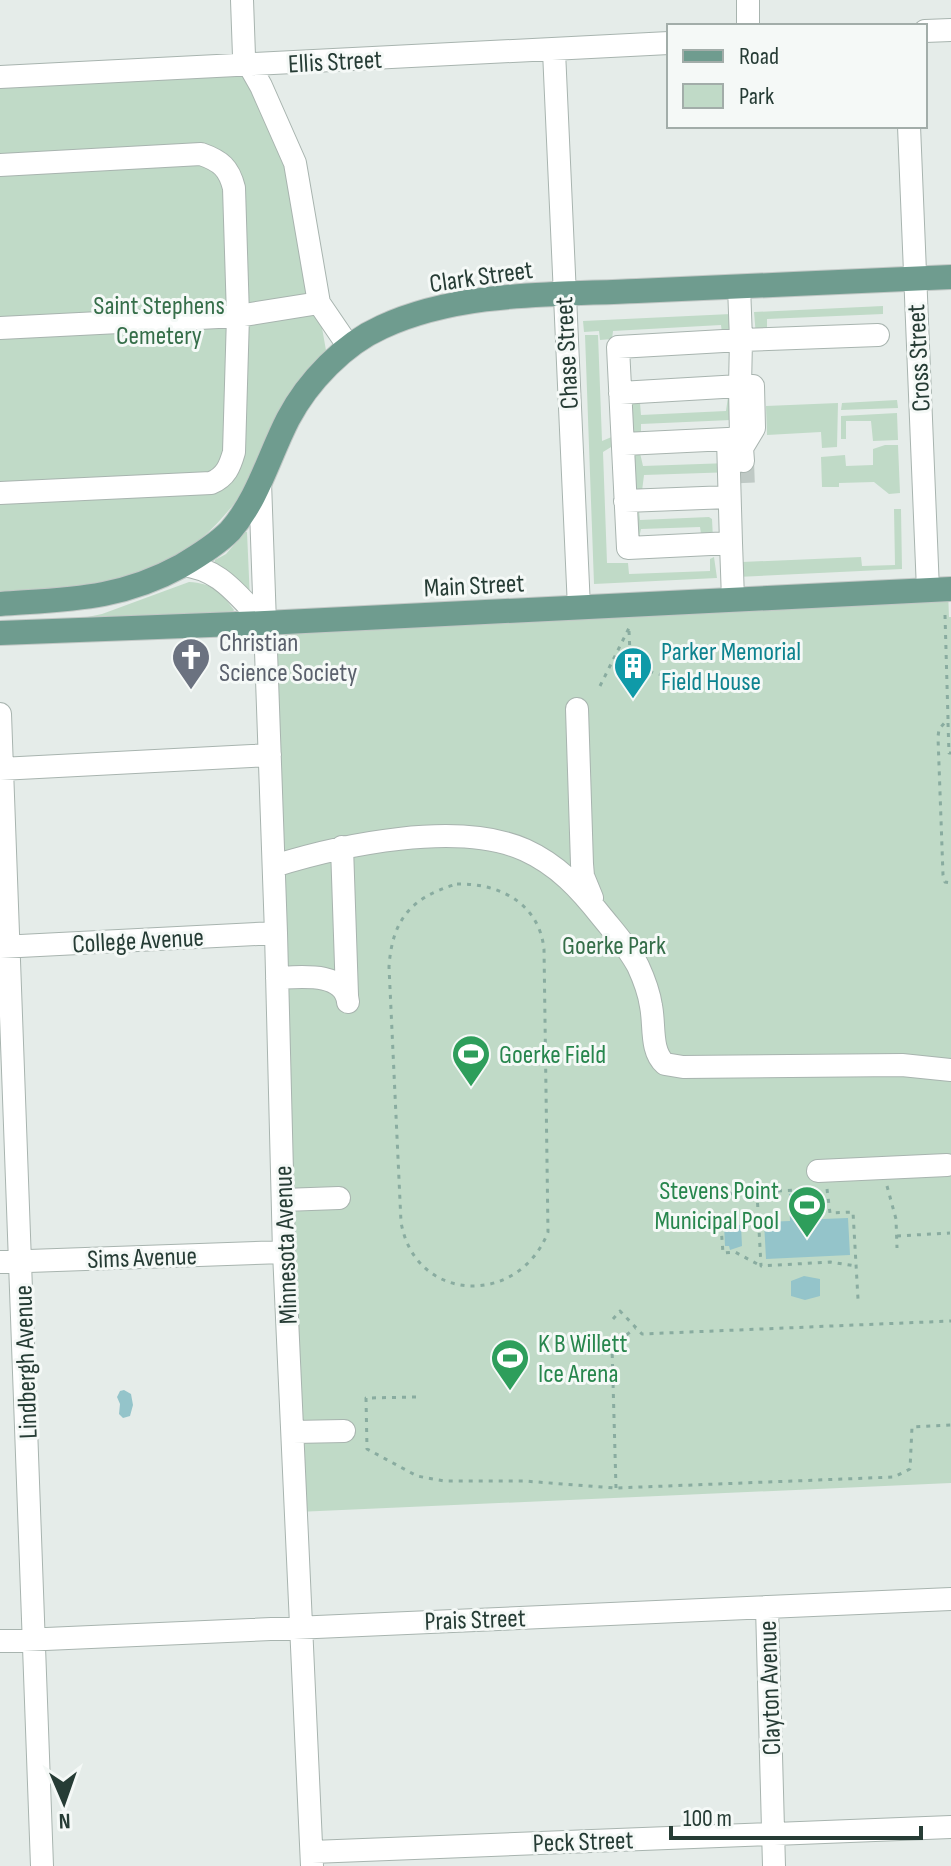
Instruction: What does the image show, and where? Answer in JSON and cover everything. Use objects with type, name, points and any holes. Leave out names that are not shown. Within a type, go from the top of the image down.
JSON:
[{"type":"main road","name":"Clark Street","points":[[0,604],[99,597],[136,587],[212,546],[230,531],[260,482],[289,417],[321,373],[349,347],[380,327],[414,314],[456,303],[564,294],[951,277]]},
{"type":"main road","name":"Main Street","points":[[0,633],[265,623],[940,589]]},
{"type":"street","points":[[242,0],[244,56],[261,86],[295,163],[319,303],[349,347]]},
{"type":"street","points":[[748,0],[748,24]]},
{"type":"street","points":[[927,31],[951,30]]},
{"type":"street","name":"Ellis Street","points":[[0,77],[667,43]]},
{"type":"street","name":"Chase Street","points":[[554,51],[579,608]]},
{"type":"street","name":"Cross Street","points":[[909,128],[915,278],[940,589]]},
{"type":"street","points":[[0,165],[201,154],[217,160],[230,172],[234,188],[238,316],[234,452],[231,465],[219,480],[211,483],[0,493]]},
{"type":"street","points":[[624,444],[741,437],[739,286]]},
{"type":"street","points":[[0,328],[238,316],[319,303]]},
{"type":"street","points":[[731,543],[628,548],[618,347],[878,335]]},
{"type":"street","points":[[620,393],[753,386],[754,428],[742,448],[743,461]]},
{"type":"street","points":[[728,439],[734,499],[731,543],[733,599]]},
{"type":"street","name":"Minnesota Avenue","points":[[260,482],[284,1252],[312,1859]]},
{"type":"street","points":[[625,501],[734,499]]},
{"type":"street","points":[[181,565],[214,574],[265,623]]},
{"type":"street","points":[[577,709],[582,864],[587,888],[603,918]]},
{"type":"street","name":"Lindbergh Avenue","points":[[0,714],[11,1261],[33,1640],[42,1866]]},
{"type":"street","points":[[1,769],[270,755]]},
{"type":"street","points":[[274,866],[359,843],[440,838],[486,839],[506,843],[537,857],[575,884],[628,949],[646,985],[656,1051],[665,1064],[683,1067],[902,1065],[948,1070]]},
{"type":"street","points":[[277,978],[321,978],[341,987],[348,1000],[342,847]]},
{"type":"street","name":"College Avenue","points":[[5,947],[276,933]]},
{"type":"street","points":[[818,1171],[947,1165]]},
{"type":"street","points":[[283,1200],[339,1198]]},
{"type":"street","name":"Sims Avenue","points":[[11,1261],[284,1252]]},
{"type":"street","points":[[293,1432],[344,1431]]},
{"type":"street","name":"Prais Street","points":[[0,1641],[951,1599]]},
{"type":"street","name":"Clayton Avenue","points":[[767,1607],[774,1866]]},
{"type":"street","name":"Peck Street","points":[[312,1859],[951,1827]]},
{"type":"path","points":[[945,615],[951,753]]},
{"type":"path","points":[[600,686],[629,628],[631,676]]},
{"type":"path","points":[[630,666],[684,681]]},
{"type":"path","points":[[948,719],[939,729],[938,737],[943,875],[945,882],[951,883]]},
{"type":"path","points":[[457,884],[475,884],[506,893],[529,912],[543,937],[548,1232],[534,1259],[513,1276],[494,1284],[459,1285],[427,1269],[416,1259],[403,1234],[389,983],[390,945],[401,922],[420,900],[439,889],[457,884]]},
{"type":"path","points":[[892,1167],[886,1182],[896,1219],[897,1248]]},
{"type":"path","points":[[728,1194],[828,1189],[830,1213],[853,1212],[858,1299]]},
{"type":"path","points":[[757,1192],[761,1266]]},
{"type":"path","points":[[721,1226],[723,1253],[735,1252],[761,1266],[830,1262],[856,1266]]},
{"type":"path","points":[[897,1236],[950,1233]]},
{"type":"path","points":[[613,1319],[620,1311],[642,1334],[951,1321]]},
{"type":"path","points":[[616,1488],[612,1347],[635,1328]]},
{"type":"path","points":[[416,1397],[366,1398],[367,1449],[417,1476],[435,1480],[524,1481],[616,1488],[894,1477],[910,1469],[912,1427],[951,1425]]},
{"type":"green space","name":"Saint Stephens Cemetery","points":[[252,70],[293,164],[327,356],[259,470],[239,498],[194,545],[161,566],[104,584],[0,593],[0,79]]},
{"type":"green space","points":[[883,306],[883,314],[767,319],[767,333],[756,336],[754,312]]},
{"type":"green space","points":[[731,314],[732,335],[722,333],[721,325],[613,331],[612,339],[600,340],[599,331],[584,332],[583,321]]},
{"type":"green space","points":[[585,335],[598,335],[602,441],[614,436],[616,444],[603,452],[607,563],[628,563],[629,574],[710,571],[710,559],[714,557],[717,578],[594,584]]},
{"type":"green space","points":[[728,397],[731,398],[731,420],[641,424],[641,434],[633,438],[632,402],[640,403],[641,415],[726,411]]},
{"type":"green space","points":[[897,400],[898,408],[841,410],[842,403]]},
{"type":"green space","points":[[838,403],[837,447],[822,448],[821,432],[767,435],[766,406]]},
{"type":"green space","points":[[897,413],[898,440],[873,441],[871,421],[846,421],[846,439],[841,439],[841,416]]},
{"type":"green space","points":[[898,445],[900,493],[889,494],[874,482],[822,487],[821,457],[845,455],[846,466],[873,465],[873,449]]},
{"type":"green space","points":[[640,453],[643,466],[729,463],[734,472],[644,475],[642,491],[635,491],[632,455]]},
{"type":"green space","points":[[894,509],[901,509],[902,569],[737,577],[742,562],[861,557],[862,566],[895,565]]},
{"type":"green space","points":[[635,510],[639,511],[640,520],[709,517],[712,519],[713,539],[702,541],[700,527],[641,529],[638,542]]},
{"type":"green space","points":[[247,532],[250,600],[214,564]]},
{"type":"green space","points":[[189,582],[204,584],[215,590],[234,610],[232,613],[78,619],[102,614]]},
{"type":"green space","name":"Goerke Park","points":[[948,591],[951,617],[951,1483],[297,1512],[265,623]]},
{"type":"water","name":"Stevens Point Municipal Pool","points":[[820,1192],[822,1219],[848,1218],[850,1255],[766,1259],[764,1222],[790,1221],[789,1194]]},
{"type":"water","points":[[724,1225],[741,1225],[742,1246],[730,1250],[729,1246],[725,1246]]},
{"type":"water","points":[[804,1276],[820,1279],[820,1296],[805,1300],[791,1296],[791,1281]]},
{"type":"water","points":[[124,1390],[131,1394],[133,1405],[130,1416],[123,1418],[119,1414],[117,1397]]},
{"type":"tunnel","points":[[743,461],[744,489]]},
{"type":"place","name":"Christian Science Society","points":[[191,691]]},
{"type":"place","name":"Parker Memorial Field House","points":[[633,700]]},
{"type":"place","name":"Goerke Field","points":[[471,1088]]},
{"type":"place","name":"Stevens Point Municipal Pool","points":[[807,1239]]},
{"type":"place","name":"K B Willett Ice Arena","points":[[510,1392]]}]
